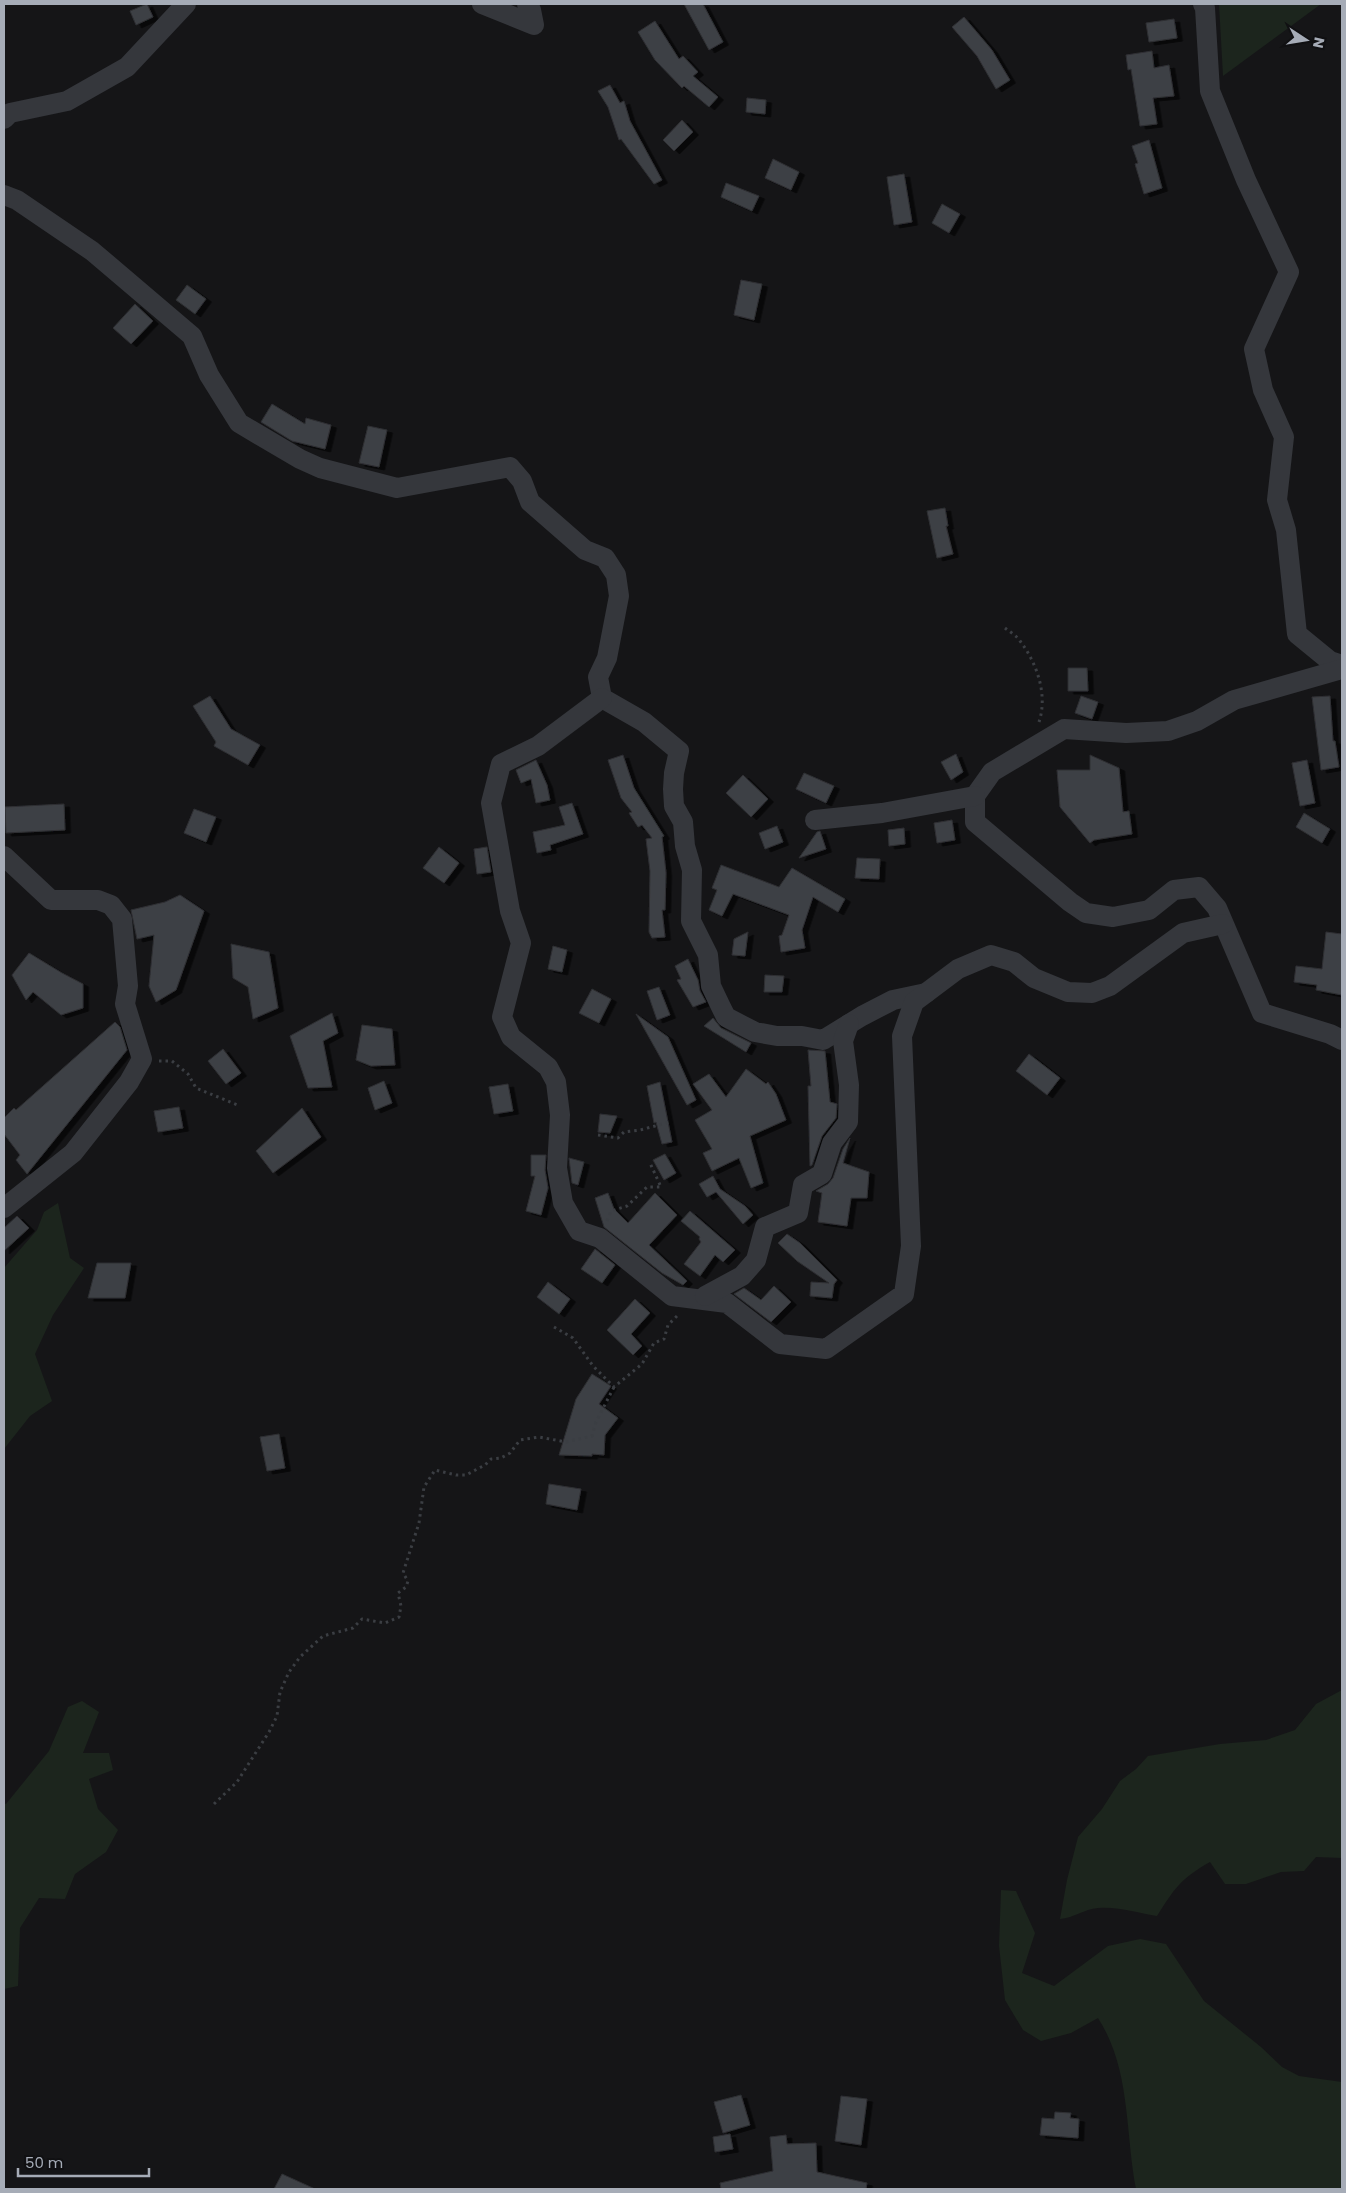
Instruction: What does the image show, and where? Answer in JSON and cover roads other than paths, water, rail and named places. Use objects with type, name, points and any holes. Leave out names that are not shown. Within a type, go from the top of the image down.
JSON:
[{"type":"street","points":[[4,119],[10,113],[67,101],[127,67],[186,4]]},
{"type":"street","points":[[482,4],[534,25],[531,10],[527,4]]},
{"type":"street","points":[[1203,4],[1205,8],[1210,91],[1246,180],[1289,272],[1254,349],[1263,390],[1284,437],[1277,500],[1286,530],[1298,634],[1330,661],[1342,664]]},
{"type":"street","points":[[4,195],[17,200],[92,251],[192,336],[209,376],[239,423],[300,459],[320,468],[397,488],[510,467],[522,482],[530,502],[585,550],[605,558],[616,575],[619,596],[607,658],[598,677],[602,698],[644,722],[679,751],[674,773],[674,806],[683,822],[685,846],[692,870],[691,921],[708,955],[711,986],[726,1017],[755,1032],[777,1036],[802,1036],[823,1040],[893,1000],[926,993]]},
{"type":"street","points":[[1342,669],[1234,700],[1197,721],[1168,731],[1126,733],[1064,729],[992,772],[974,796],[975,822],[1070,902],[1086,913],[1113,917],[1150,910],[1174,890],[1199,887],[1217,908],[1253,986],[1262,1013],[1330,1034],[1342,1040]]},
{"type":"street","points":[[602,698],[538,746],[502,764],[492,803],[510,911],[521,943],[502,1018],[511,1037],[548,1067],[556,1082],[560,1115],[557,1168],[564,1203],[579,1231],[600,1238],[672,1296],[699,1297],[727,1303],[780,1344],[826,1349],[904,1294],[911,1246],[902,1036],[914,1002],[958,969],[991,955],[1014,962],[1034,978],[1068,992],[1092,993],[1116,982],[1182,933],[1223,924]]},
{"type":"street","points":[[815,820],[882,813],[974,796]]},
{"type":"street","points":[[4,856],[51,900],[98,900],[111,905],[122,919],[128,986],[125,1004],[142,1059],[129,1082],[73,1153],[4,1208]]},
{"type":"street","points":[[699,1297],[742,1276],[756,1260],[765,1227],[798,1213],[803,1185],[822,1174],[832,1143],[848,1122],[849,1085],[844,1041],[849,1024]]}]
